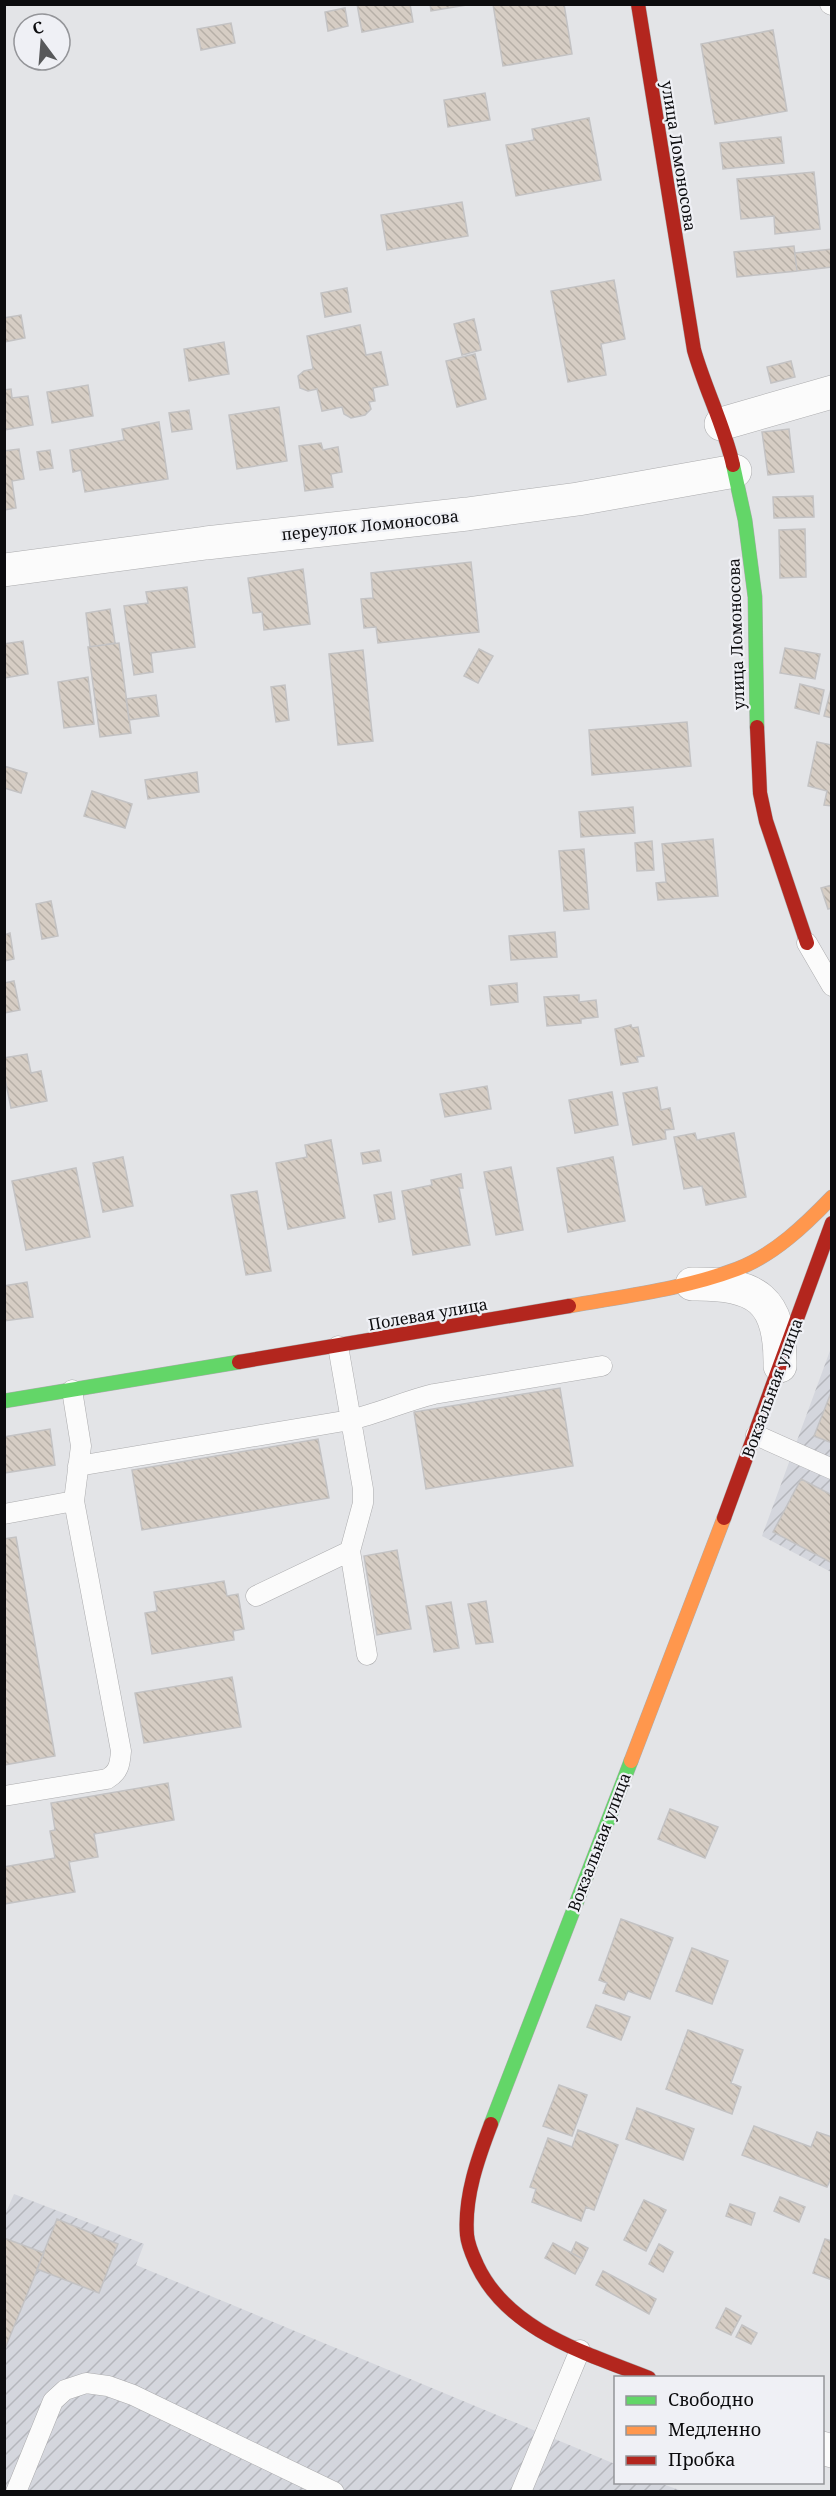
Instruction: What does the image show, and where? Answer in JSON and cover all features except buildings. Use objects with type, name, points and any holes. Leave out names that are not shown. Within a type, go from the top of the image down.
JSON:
[{"type":"street","name":"улица Ломоносова","points":[[638,4],[694,350],[702,380],[721,424],[735,471],[748,538],[755,597],[757,763],[760,793],[766,821],[807,943]]},
{"type":"street","points":[[721,424],[831,392]]},
{"type":"street","name":"переулок Ломоносова","points":[[4,570],[206,543],[467,514],[578,499],[735,471]]},
{"type":"street","name":"Полевая улица","points":[[4,1401],[338,1346],[686,1284],[738,1269],[775,1248],[810,1220],[831,1197]]},
{"type":"street","name":"Вокзальная улица","points":[[644,2376],[580,2350],[530,2325],[494,2296],[477,2269],[467,2238],[468,2200],[477,2160],[756,1435],[831,1223]]},
{"type":"street","points":[[686,1284],[738,1286],[756,1295],[769,1308],[777,1323],[780,1366]]},
{"type":"lane","points":[[807,943],[831,986]]},
{"type":"lane","points":[[338,1346],[363,1489],[363,1503],[350,1551],[367,1654]]},
{"type":"lane","points":[[78,1466],[350,1420],[380,1413],[415,1398],[603,1366]]},
{"type":"lane","points":[[4,1796],[107,1779],[116,1773],[120,1763],[121,1751],[74,1501],[80,1429],[72,1390]]},
{"type":"lane","points":[[756,1435],[831,1469]]},
{"type":"lane","points":[[4,1514],[74,1501]]},
{"type":"lane","points":[[256,1596],[350,1551]]},
{"type":"lane","points":[[521,2492],[580,2350]]},
{"type":"lane","points":[[16,2492],[52,2401],[65,2390],[86,2384],[108,2386],[133,2395],[334,2492]]},
{"type":"shaded area","points":[[831,1348],[831,1572],[762,1536]]},
{"type":"shaded area","points":[[14,2194],[144,2244],[136,2265],[614,2464],[614,2484],[663,2484],[682,2491],[5,2491],[4,2210],[7,2210]]},
{"type":"traffic: fast","points":[[733,465],[745,520],[755,597],[757,727]]},
{"type":"traffic: fast","points":[[4,1401],[239,1362]]},
{"type":"traffic: fast","points":[[491,2124],[631,1761]]},
{"type":"traffic: slow","points":[[569,1306],[675,1287],[737,1269],[764,1256],[776,1247],[800,1228],[832,1197]]},
{"type":"traffic: slow","points":[[631,1761],[724,1518]]},
{"type":"traffic: jam","points":[[638,4],[694,350],[733,465]]},
{"type":"traffic: jam","points":[[757,727],[760,793],[766,821],[807,943]]},
{"type":"traffic: jam","points":[[724,1518],[832,1223]]},
{"type":"traffic: jam","points":[[239,1362],[569,1306]]},
{"type":"traffic: jam","points":[[491,2124],[473,2178],[468,2206],[468,2239],[477,2265],[491,2288],[508,2307],[528,2323],[575,2349],[644,2376]]}]
